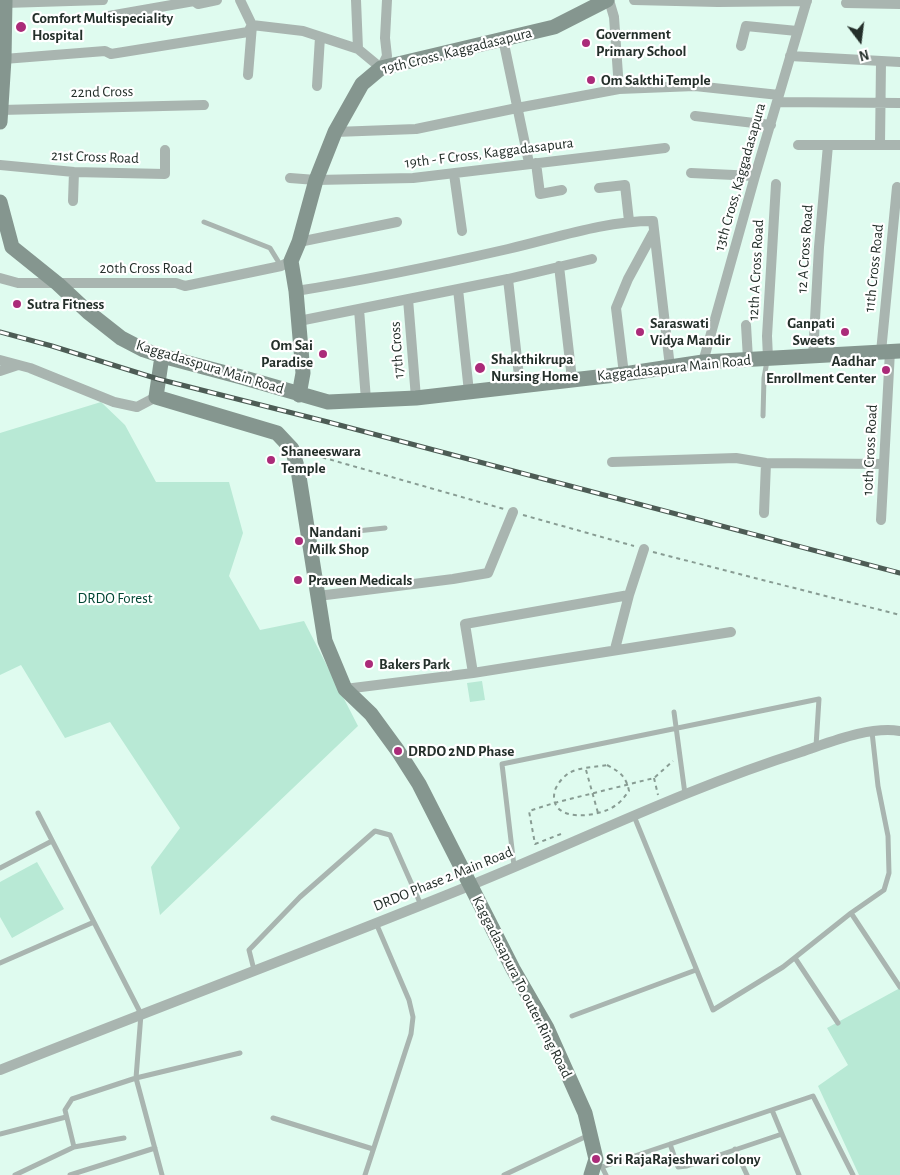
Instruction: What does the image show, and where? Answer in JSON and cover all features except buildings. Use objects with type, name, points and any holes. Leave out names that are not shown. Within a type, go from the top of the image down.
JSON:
[{"type":"street","points":[[0,116],[4,59],[2,36],[5,2],[103,0]]},
{"type":"street","points":[[109,16],[194,1],[198,4],[217,0]]},
{"type":"street","points":[[240,0],[252,25],[248,75]]},
{"type":"street","points":[[356,0],[358,49]]},
{"type":"street","points":[[252,25],[303,31],[358,49],[380,68],[387,56],[385,38],[387,0]]},
{"type":"street","points":[[608,0],[614,17],[619,89]]},
{"type":"street","name":"19th Cross, Kaggadasapura","points":[[286,263],[299,242],[316,180],[335,132],[362,84],[380,68],[554,26],[608,0]]},
{"type":"street","points":[[634,0],[718,2],[807,0]]},
{"type":"street","name":"13th Cross, Kaggadasapura","points":[[703,362],[754,176],[771,125],[807,0]]},
{"type":"street","points":[[846,4],[900,4]]},
{"type":"street","points":[[4,59],[104,51],[111,54],[248,32],[252,25]]},
{"type":"street","points":[[741,46],[746,26],[797,31]]},
{"type":"street","points":[[317,86],[320,37]]},
{"type":"street","points":[[503,39],[517,108],[540,194],[562,190]]},
{"type":"street","points":[[790,56],[900,62]]},
{"type":"street","points":[[880,144],[881,62]]},
{"type":"street","points":[[335,132],[416,129],[619,89],[695,86],[778,98],[900,103]]},
{"type":"street","name":"22nd Cross","points":[[0,116],[204,105]]},
{"type":"street","points":[[695,116],[771,125]]},
{"type":"street","points":[[798,145],[900,144]]},
{"type":"street","name":"12 A Cross Road","points":[[813,356],[819,247],[828,145]]},
{"type":"street","name":"19th - F Cross, Kaggadasapura","points":[[290,178],[316,180],[413,178],[665,148]]},
{"type":"street","name":"21st Cross Road","points":[[0,166],[74,172],[165,174],[165,150]]},
{"type":"street","points":[[73,201],[74,172]]},
{"type":"street","points":[[691,173],[754,176]]},
{"type":"street","points":[[454,174],[462,231]]},
{"type":"street","name":"12th A Cross Road","points":[[768,358],[767,336],[776,184]]},
{"type":"street","points":[[599,188],[626,185],[629,221]]},
{"type":"street","name":"11th Cross Road","points":[[890,351],[897,187]]},
{"type":"street","points":[[0,202],[12,247],[58,284]]},
{"type":"street","points":[[296,291],[348,283],[629,221],[653,221],[670,367]]},
{"type":"street","points":[[299,242],[397,222]]},
{"type":"street","points":[[624,374],[616,308],[628,279],[653,233]]},
{"type":"street","points":[[299,321],[508,279],[592,259]]},
{"type":"street","points":[[286,263],[296,291],[299,321],[303,373],[299,395]]},
{"type":"street","name":"20th Cross Road","points":[[0,278],[18,283],[176,283],[185,286],[286,263]]},
{"type":"street","points":[[559,266],[572,379]]},
{"type":"street","points":[[508,279],[520,385]]},
{"type":"street","name":"Kaggadasspura Main Road","points":[[58,284],[88,312],[121,338],[144,350],[240,376],[299,395]]},
{"type":"street","points":[[458,289],[469,392]]},
{"type":"street","name":"17th Cross","points":[[408,299],[416,398]]},
{"type":"street","points":[[359,309],[366,400]]},
{"type":"street","points":[[746,324],[748,359]]},
{"type":"street","name":"Kaggadasapura Main Road","points":[[299,395],[328,402],[416,398],[624,374],[703,362],[890,351]]},
{"type":"street","name":"10th Cross Road","points":[[881,520],[890,351]]},
{"type":"street","points":[[156,397],[162,356]]},
{"type":"street","points":[[0,360],[122,404],[137,407],[156,397],[277,433],[292,449],[298,470],[325,641],[345,689],[473,673],[731,632]]},
{"type":"street","points":[[0,371],[18,365]]},
{"type":"street","points":[[612,462],[736,458],[766,463],[884,464]]},
{"type":"street","points":[[764,513],[766,463]]},
{"type":"street","points":[[318,596],[444,581],[488,573],[513,512]]},
{"type":"street","points":[[615,650],[629,595],[644,549]]},
{"type":"street","points":[[473,673],[465,624],[629,595]]},
{"type":"street","name":"Kaggadasapura To outer Ring Road","points":[[345,689],[371,714],[398,751],[418,784],[513,969],[547,1028],[585,1113],[596,1159],[596,1168]]},
{"type":"street","name":"DRDO Phase 2 Main Road","points":[[0,1070],[470,886],[685,794],[844,738],[887,729],[900,731]]},
{"type":"lane","points":[[204,222],[270,248],[286,263]]},
{"type":"lane","points":[[763,416],[764,378],[768,358]]},
{"type":"lane","points":[[308,536],[385,528]]},
{"type":"lane","points":[[514,866],[502,764],[819,699],[816,747]]},
{"type":"lane","points":[[674,712],[685,794]]},
{"type":"lane","points":[[633,815],[713,1010],[783,968],[851,913],[884,890],[889,873],[888,836],[878,786],[872,732]]},
{"type":"lane","points":[[38,813],[141,1014],[136,1078],[162,1175]]},
{"type":"lane","points":[[254,970],[249,950],[300,897],[375,831],[390,835],[421,905]]},
{"type":"lane","points":[[0,868],[52,841]]},
{"type":"lane","points":[[851,913],[900,987]]},
{"type":"lane","points":[[0,963],[94,922]]},
{"type":"lane","points":[[365,1175],[411,1034],[413,1017],[409,1000],[376,922]]},
{"type":"lane","points":[[795,958],[838,1023]]},
{"type":"lane","points":[[572,1016],[696,970]]},
{"type":"lane","points":[[74,1148],[65,1110],[72,1099],[136,1078],[240,1053]]},
{"type":"lane","points":[[596,1168],[813,1096],[853,1175]]},
{"type":"lane","points":[[772,1110],[799,1175]]},
{"type":"lane","points":[[0,1134],[66,1117]]},
{"type":"lane","points":[[273,1118],[373,1149]]},
{"type":"lane","points":[[504,1175],[590,1134]]},
{"type":"lane","points":[[670,1144],[678,1167],[782,1134]]},
{"type":"lane","points":[[15,1175],[74,1148],[124,1138]]},
{"type":"lane","points":[[70,1175],[155,1148]]},
{"type":"lane","points":[[735,1149],[747,1175]]},
{"type":"lane","points":[[596,1168],[606,1175]]},
{"type":"path","points":[[292,449],[644,549],[900,615]]},
{"type":"path","points":[[562,834],[536,844],[529,811],[554,802],[654,778],[680,754]]},
{"type":"path","points":[[607,766],[620,772],[628,784],[629,791],[622,800],[605,812],[572,816],[563,812],[554,802],[554,794],[558,784],[570,772],[607,766]]},
{"type":"path","points":[[586,769],[598,813]]},
{"type":"path","points":[[654,778],[659,798]]},
{"type":"green space","name":"DRDO Forest","points":[[101,402],[125,425],[156,482],[229,482],[243,533],[229,576],[260,630],[304,621],[358,726],[160,915],[151,867],[180,828],[110,722],[65,738],[21,665],[0,675],[0,433]]},
{"type":"green space","points":[[482,681],[485,700],[470,702],[467,683]]},
{"type":"green space","points":[[37,862],[64,909],[12,938],[0,917],[0,882]]},
{"type":"green space","points":[[900,988],[900,1175],[859,1175],[818,1086],[848,1065],[827,1028]]},
{"type":"railway","points":[[0,332],[158,379],[900,573]]},
{"type":"place","name":"Comfort Multispeciality Hospital","points":[[21,27]]},
{"type":"place","name":"Government Primary School","points":[[586,43]]},
{"type":"place","name":"Om Sakthi Temple","points":[[591,80]]},
{"type":"place","name":"Sutra Fitness","points":[[17,304]]},
{"type":"place","name":"Saraswati Vidya Mandir","points":[[640,332]]},
{"type":"place","name":"Ganpati Sweets","points":[[845,332]]},
{"type":"place","name":"Om Sai Paradise","points":[[323,354]]},
{"type":"place","name":"Shakthikrupa Nursing Home","points":[[480,368]]},
{"type":"place","name":"Aadhar Enrollment Center","points":[[886,370]]},
{"type":"place","name":"Shaneeswara Temple","points":[[271,460]]},
{"type":"place","name":"Nandani Milk Shop","points":[[299,541]]},
{"type":"place","name":"Praveen Medicals","points":[[298,580]]},
{"type":"place","name":"Bakers Park","points":[[369,664]]},
{"type":"place","name":"DRDO 2ND Phase","points":[[398,751]]},
{"type":"place","name":"Sri RajaRajeshwari colony","points":[[596,1159]]}]
